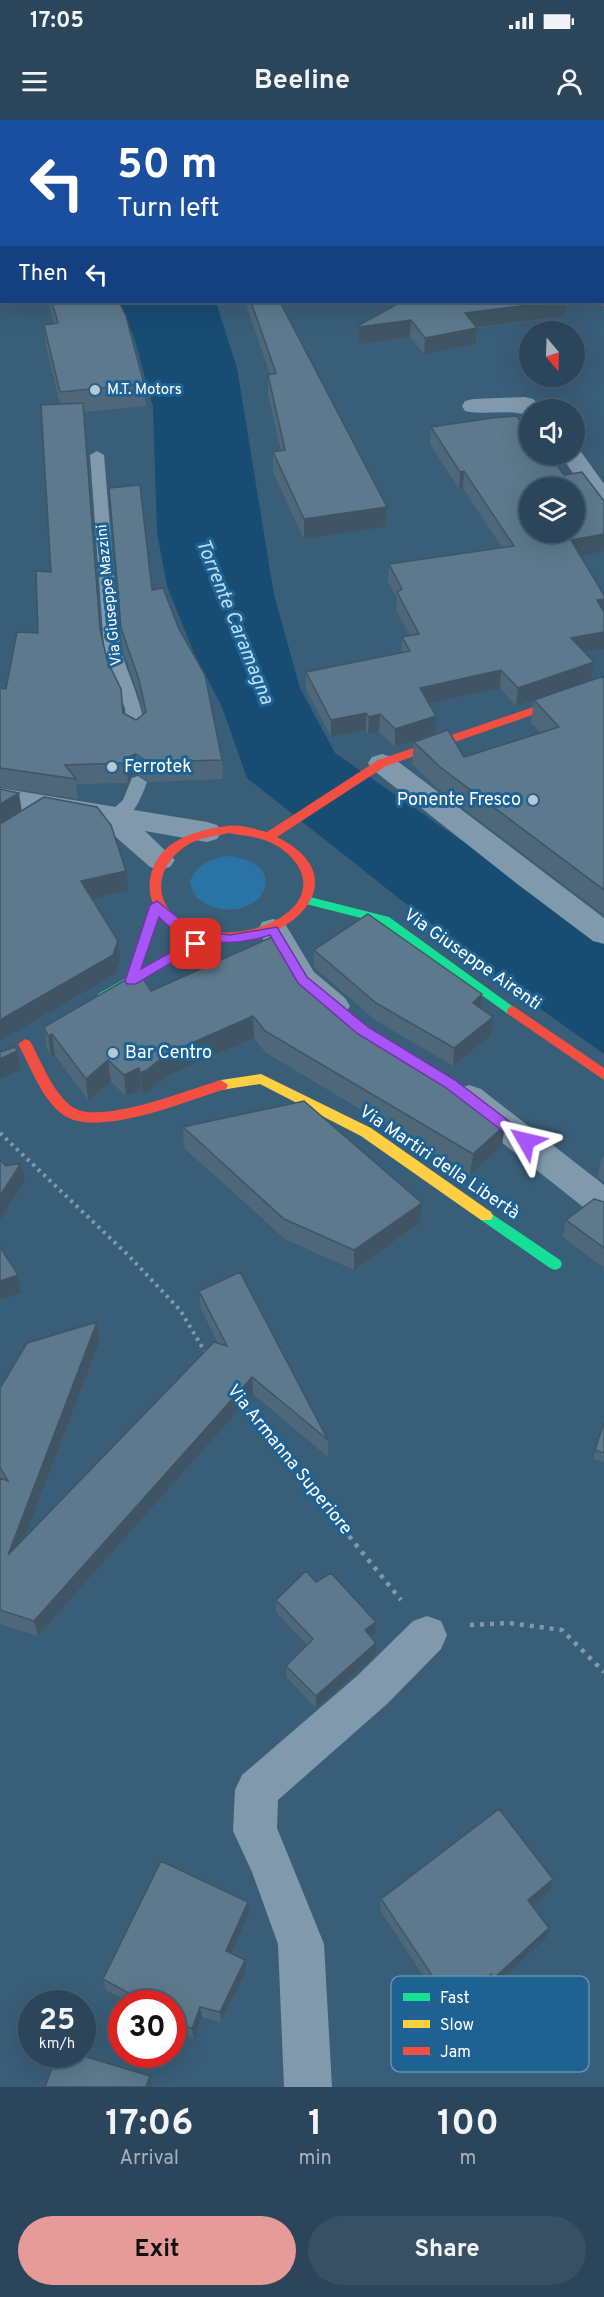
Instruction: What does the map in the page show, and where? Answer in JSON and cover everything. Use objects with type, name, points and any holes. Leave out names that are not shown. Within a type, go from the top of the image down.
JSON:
[{"type":"main road","points":[[271,835],[382,763],[604,686]]},
{"type":"main road","points":[[251,830],[271,835],[291,847],[305,863],[310,881],[306,900],[293,917],[273,930],[242,938],[208,937],[187,931],[169,920],[157,905],[151,890],[152,874],[160,860],[172,848],[207,832],[251,830]]},
{"type":"main road","name":"Via Giuseppe Airenti","points":[[306,900],[385,920],[604,1075]]},
{"type":"main road","points":[[131,981],[157,905]]},
{"type":"main road","points":[[93,1004],[208,937]]},
{"type":"main road","name":"Via Martiri della Libertà","points":[[25,1044],[58,1102],[75,1116],[109,1119],[230,1082],[261,1079],[366,1132],[555,1264]]},
{"type":"street","points":[[473,406],[519,404]]},
{"type":"street","points":[[579,465],[604,501]]},
{"type":"street","points":[[382,763],[526,876],[604,933]]},
{"type":"street","points":[[0,797],[39,812],[112,818],[207,832]]},
{"type":"street","points":[[112,818],[160,860]]},
{"type":"street","points":[[273,930],[303,980],[355,1023]]},
{"type":"street","points":[[450,1083],[604,1204]]},
{"type":"street","points":[[308,2087],[306,2006],[301,1944],[271,1863],[255,1831],[257,1790],[372,1690],[427,1635]]},
{"type":"lane","name":"Via Giuseppe Mazzini","points":[[97,455],[112,648],[120,678],[134,708],[136,732]]},
{"type":"lane","points":[[112,818],[131,802],[137,791],[138,782]]},
{"type":"path","points":[[0,1133],[129,1256],[180,1310],[209,1358]]},
{"type":"path","name":"Via Armanna Superiore","points":[[239,1402],[384,1577],[427,1635]]},
{"type":"path","points":[[427,1635],[455,1626],[509,1623],[562,1630],[604,1672]]},
{"type":"shaded area","points":[[225,856],[247,860],[260,868],[265,878],[264,889],[258,899],[246,906],[231,910],[204,903],[194,894],[190,881],[200,867],[209,861]]},
{"type":"water","name":"Torrente Caramagna","points":[[119,303],[216,303],[237,368],[274,595],[300,688],[335,753],[604,939],[604,1054],[521,995],[247,778],[222,707],[194,653],[167,586],[157,532],[153,407],[134,337]]},
{"type":"building","points":[[52,303],[120,303],[126,316],[144,384],[60,392],[44,325],[58,323]]},
{"type":"building","points":[[251,303],[281,303],[387,507],[304,519],[273,452],[285,450],[268,375],[276,373]]},
{"type":"building","points":[[399,303],[543,303],[465,313],[477,328],[425,338],[411,320],[359,327]]},
{"type":"building","points":[[83,403],[100,629],[107,660],[121,689],[123,713],[136,720],[146,712],[139,680],[121,628],[109,488],[140,485],[152,590],[163,588],[179,629],[205,675],[222,760],[148,762],[136,754],[130,756],[126,763],[65,765],[76,779],[0,768],[0,688],[6,689],[17,632],[38,633],[36,571],[51,572],[41,405]]},
{"type":"building","points":[[517,416],[519,419],[519,465],[557,465],[564,475],[582,472],[604,501],[604,534],[585,537],[585,477],[519,477],[519,543],[573,543],[604,595],[604,599],[597,600],[604,612],[604,632],[571,638],[594,662],[518,688],[501,670],[420,688],[436,716],[395,729],[380,714],[369,717],[366,713],[331,720],[306,672],[410,651],[402,637],[419,634],[397,592],[402,589],[389,564],[514,546],[464,471],[460,472],[431,427]]},
{"type":"building","points":[[604,676],[604,890],[440,767],[414,742],[448,730],[464,757],[559,727],[534,700]]},
{"type":"building","points":[[0,789],[19,793],[0,804]]},
{"type":"building","points":[[44,797],[97,807],[111,825],[126,871],[81,881],[118,941],[113,955],[0,1020],[0,824]]},
{"type":"building","points":[[368,914],[482,994],[473,1003],[493,1017],[454,1048],[376,1003],[314,950]]},
{"type":"building","points":[[272,937],[290,968],[351,1018],[438,1073],[505,1125],[473,1154],[265,1031],[253,1016],[167,1054],[140,1073],[139,1068],[124,1075],[108,1060],[86,1079],[52,1034],[48,1036],[44,1027],[139,972],[151,991]]},
{"type":"building","points":[[15,1047],[17,1051],[0,1059],[0,1052]]},
{"type":"building","points":[[304,1101],[422,1203],[354,1250],[284,1219],[183,1127]]},
{"type":"building","points":[[0,1160],[6,1166],[21,1163],[0,1196]]},
{"type":"building","points":[[594,1199],[604,1202],[604,1248],[566,1220]]},
{"type":"building","points":[[0,1247],[18,1275],[0,1281]]},
{"type":"building","points":[[240,1272],[328,1440],[252,1377],[34,1621],[0,1610],[0,1478],[8,1481],[0,1467],[0,1388],[27,1343],[97,1322],[8,1555],[214,1342],[227,1346],[199,1291]]},
{"type":"building","points":[[604,1422],[604,1453],[595,1450]]},
{"type":"building","points":[[306,1571],[316,1582],[331,1573],[376,1622],[365,1630],[376,1643],[316,1696],[286,1666],[313,1639],[276,1600]]},
{"type":"building","points":[[499,1809],[553,1879],[528,1900],[549,1928],[496,1976],[491,1974],[489,1976],[432,1976],[381,1899]]},
{"type":"building","points":[[161,1861],[248,1902],[226,1951],[245,1960],[220,2012],[200,2007],[192,2029],[186,2026],[186,1990],[123,1990],[103,1979]]},
{"type":"building","points":[[96,2060],[108,2063],[108,2068],[123,2068],[150,2076],[146,2087],[45,2087],[52,2068],[96,2068]]},
{"type":"traffic: fast","points":[[306,900],[385,920],[513,1011]]},
{"type":"traffic: fast","points":[[131,981],[157,905]]},
{"type":"traffic: fast","points":[[103,997],[208,937]]},
{"type":"traffic: fast","points":[[486,1216],[555,1264]]},
{"type":"traffic: slow","points":[[221,1085],[261,1079],[366,1132],[486,1216]]},
{"type":"traffic: jam","points":[[271,835],[382,763],[604,686]]},
{"type":"traffic: jam","points":[[229,829],[265,835],[290,848],[304,864],[309,883],[304,902],[289,919],[265,931],[233,938],[204,936],[183,928],[166,914],[158,903],[155,878],[166,856],[176,847],[194,837],[229,829]]},
{"type":"traffic: jam","points":[[513,1011],[604,1075]]},
{"type":"traffic: jam","points":[[25,1044],[45,1083],[58,1102],[74,1115],[87,1118],[146,1109],[221,1085]]},
{"type":"place","name":"M.T. Motors","points":[[95,390]]},
{"type":"place","name":"Ferrotek","points":[[112,767]]},
{"type":"place","name":"Ponente Fresco","points":[[533,800]]},
{"type":"place","name":"Bar Centro","points":[[113,1053]]},
{"type":"route","points":[[196,944],[131,981],[157,905],[169,920],[187,931],[208,937],[230,939],[273,930],[303,980],[363,1030],[450,1083],[526,1141]]}]
